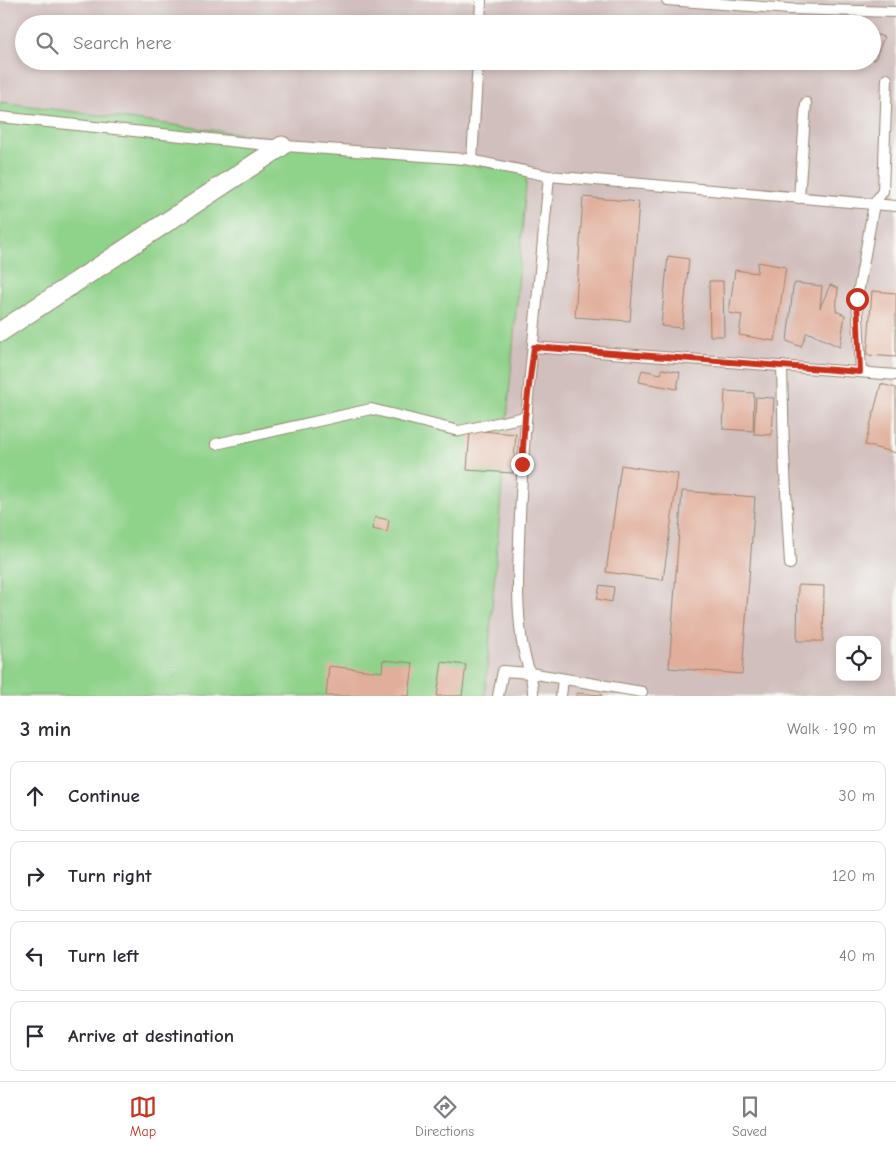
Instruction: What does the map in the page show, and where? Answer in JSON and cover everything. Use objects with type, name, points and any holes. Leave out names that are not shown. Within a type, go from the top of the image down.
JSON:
[{"type":"street","points":[[0,332],[282,146]]},
{"type":"lane","points":[[480,15],[481,0]]},
{"type":"lane","points":[[667,0],[789,9],[896,12]]},
{"type":"lane","points":[[472,160],[477,70]]},
{"type":"lane","points":[[860,372],[857,299],[874,204],[883,191],[887,79]]},
{"type":"lane","points":[[799,198],[806,103]]},
{"type":"lane","points":[[0,117],[282,146],[472,160],[549,176],[896,206]]},
{"type":"lane","points":[[533,696],[534,685],[523,651],[518,590],[525,417],[534,347],[549,176]]},
{"type":"lane","points":[[534,347],[896,375]]},
{"type":"lane","points":[[782,366],[784,454],[790,564]]},
{"type":"lane","points":[[216,444],[371,409],[458,431],[525,417]]},
{"type":"lane","points":[[498,696],[503,671],[530,673],[642,692]]},
{"type":"lane","points":[[561,696],[563,679]]},
{"type":"shaded area","points":[[0,0],[896,0],[896,696],[0,696]]},
{"type":"green space","points":[[0,102],[527,172],[485,696],[0,696]]},
{"type":"building","points":[[583,197],[639,202],[630,321],[575,317]]},
{"type":"building","points":[[668,256],[689,259],[682,328],[661,326]]},
{"type":"building","points":[[758,262],[786,267],[775,341],[739,335],[742,315],[729,313],[735,270],[757,273]]},
{"type":"building","points":[[709,281],[723,281],[724,336],[710,336]]},
{"type":"building","points":[[795,283],[822,286],[820,308],[830,285],[838,288],[836,311],[845,315],[840,347],[807,332],[801,347],[787,341]]},
{"type":"building","points":[[872,291],[896,293],[896,357],[867,355]]},
{"type":"building","points":[[662,369],[680,372],[677,389],[639,382],[642,370],[661,374]]},
{"type":"building","points":[[881,384],[896,388],[896,453],[865,445]]},
{"type":"building","points":[[725,391],[754,393],[753,431],[723,429]]},
{"type":"building","points":[[756,397],[774,398],[772,435],[754,434]]},
{"type":"building","points":[[470,430],[516,434],[513,473],[467,470]]},
{"type":"building","points":[[621,465],[678,474],[663,580],[606,572]]},
{"type":"building","points":[[682,491],[755,497],[742,674],[669,668]]},
{"type":"building","points":[[375,517],[389,520],[387,532],[372,529]]},
{"type":"building","points":[[600,585],[614,587],[612,602],[597,599]]},
{"type":"building","points":[[798,585],[824,586],[823,641],[797,641]]},
{"type":"building","points":[[383,660],[413,663],[409,696],[326,696],[329,666],[382,672]]},
{"type":"building","points":[[442,662],[466,665],[462,696],[437,696]]},
{"type":"building","points":[[576,693],[602,695],[602,696],[576,696]]},
{"type":"route","points":[[522,464],[525,417],[534,347],[860,372],[857,299]]}]
